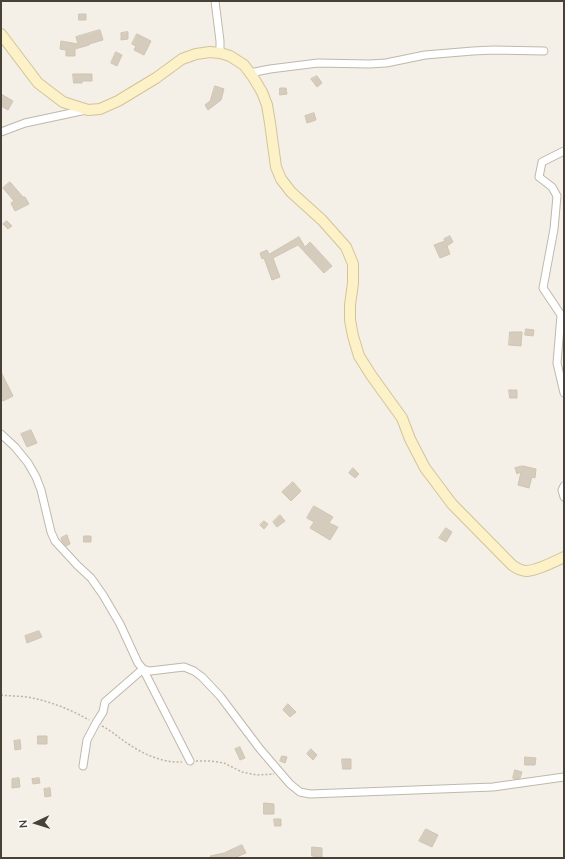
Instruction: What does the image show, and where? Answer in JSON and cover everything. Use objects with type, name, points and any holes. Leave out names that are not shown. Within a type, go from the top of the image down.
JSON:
[{"type":"main road","points":[[1,34],[38,83],[63,102],[88,110],[100,109],[118,101],[156,78],[182,59],[196,54],[210,52],[220,53],[230,56],[244,65],[262,92],[267,105],[276,167],[281,179],[291,192],[322,220],[346,247],[353,264],[350,320],[359,356],[402,418],[410,439],[425,468],[452,504],[512,566],[527,571],[536,569],[564,557]]},
{"type":"street","points":[[215,1],[220,53]]},
{"type":"street","points":[[250,73],[318,63],[369,64],[425,55],[473,51],[493,50],[544,52]]},
{"type":"street","points":[[1,132],[25,123],[88,110]]},
{"type":"street","points":[[564,151],[542,162],[539,177],[552,187],[557,196],[554,229],[543,288],[561,315],[557,363],[564,393]]},
{"type":"street","points":[[1,434],[15,447],[28,463],[41,490],[51,532],[55,541],[91,578],[103,595],[120,624],[138,662],[190,761]]},
{"type":"street","points":[[564,486],[562,490],[564,497]]},
{"type":"street","points":[[143,669],[150,671],[184,667],[194,671],[202,677],[220,696],[260,749],[290,784],[300,792],[310,794],[493,787],[564,777]]},
{"type":"street","points":[[83,766],[87,740],[103,712],[105,702],[143,669]]},
{"type":"path","points":[[1,695],[46,701],[75,712],[110,730],[129,745],[153,757],[180,762],[211,761],[224,763],[242,772],[257,775],[282,774]]},
{"type":"building","points":[[79,14],[86,14],[86,20],[79,20]]},
{"type":"building","points":[[100,30],[103,40],[75,49],[75,56],[66,56],[66,50],[60,49],[61,41],[78,44],[76,37]]},
{"type":"building","points":[[128,32],[128,39],[121,40],[121,33]]},
{"type":"building","points":[[137,34],[151,41],[144,55],[134,50],[136,46],[132,44]]},
{"type":"building","points":[[116,52],[122,55],[117,66],[111,63]]},
{"type":"building","points":[[73,74],[92,74],[92,81],[74,83]]},
{"type":"building","points":[[317,76],[322,83],[317,87],[311,79]]},
{"type":"building","points":[[215,86],[224,89],[221,100],[208,110],[205,105],[210,101]]},
{"type":"building","points":[[280,88],[286,88],[287,94],[280,95]]},
{"type":"building","points":[[1,94],[13,101],[8,110],[1,106]]},
{"type":"building","points":[[314,113],[316,120],[307,123],[305,116]]},
{"type":"building","points":[[10,182],[23,197],[25,197],[29,204],[15,211],[11,203],[14,201],[3,188]]},
{"type":"building","points":[[7,221],[12,226],[8,229],[3,224]]},
{"type":"building","points":[[450,236],[453,242],[447,246],[450,254],[440,258],[434,245],[445,241],[444,239]]},
{"type":"building","points":[[299,237],[305,247],[310,242],[332,266],[324,273],[298,245],[273,258],[280,277],[272,280],[264,258],[262,259],[260,253],[267,250],[269,254]]},
{"type":"building","points":[[526,329],[534,330],[533,336],[525,335]]},
{"type":"building","points":[[510,332],[522,332],[521,346],[509,345]]},
{"type":"building","points":[[1,372],[13,396],[3,401],[1,398]]},
{"type":"building","points":[[509,390],[517,390],[517,398],[510,398]]},
{"type":"building","points":[[31,430],[37,443],[27,447],[21,434]]},
{"type":"building","points":[[523,466],[536,469],[535,478],[532,477],[529,488],[518,485],[521,472],[517,474],[515,468]]},
{"type":"building","points":[[353,468],[359,474],[355,478],[349,473]]},
{"type":"building","points":[[293,482],[301,491],[291,501],[282,492]]},
{"type":"building","points":[[314,506],[333,517],[329,523],[338,527],[330,540],[310,528],[314,522],[307,518]]},
{"type":"building","points":[[280,515],[285,521],[277,527],[273,522]]},
{"type":"building","points":[[264,521],[268,524],[264,529],[260,525]]},
{"type":"building","points":[[446,528],[452,532],[446,542],[439,538]]},
{"type":"building","points":[[67,535],[70,544],[66,546],[61,538]]},
{"type":"building","points":[[84,536],[91,536],[91,542],[84,542]]},
{"type":"building","points":[[39,631],[42,637],[27,643],[25,636]]},
{"type":"building","points":[[288,704],[296,712],[290,717],[283,710]]},
{"type":"building","points":[[38,736],[47,736],[47,744],[38,744]]},
{"type":"building","points":[[20,740],[21,749],[15,750],[14,741]]},
{"type":"building","points":[[240,747],[245,758],[240,760],[235,749]]},
{"type":"building","points":[[311,749],[317,755],[313,760],[307,754]]},
{"type":"building","points":[[282,756],[287,757],[285,763],[280,761]]},
{"type":"building","points":[[525,757],[536,758],[535,765],[525,765]]},
{"type":"building","points":[[342,759],[351,759],[351,769],[343,769]]},
{"type":"building","points":[[515,770],[522,772],[520,778],[513,778]]},
{"type":"building","points":[[19,778],[20,787],[12,788],[12,779]]},
{"type":"building","points":[[39,778],[40,783],[33,784],[32,779]]},
{"type":"building","points":[[50,788],[51,796],[45,797],[44,789]]},
{"type":"building","points":[[264,803],[274,804],[274,814],[264,814]]},
{"type":"building","points":[[274,819],[281,819],[281,826],[275,826]]},
{"type":"building","points":[[426,829],[438,835],[432,847],[419,841]]},
{"type":"building","points":[[242,845],[246,853],[234,858],[211,858],[210,856],[224,853]]},
{"type":"building","points":[[312,847],[322,848],[322,857],[312,856]]}]
